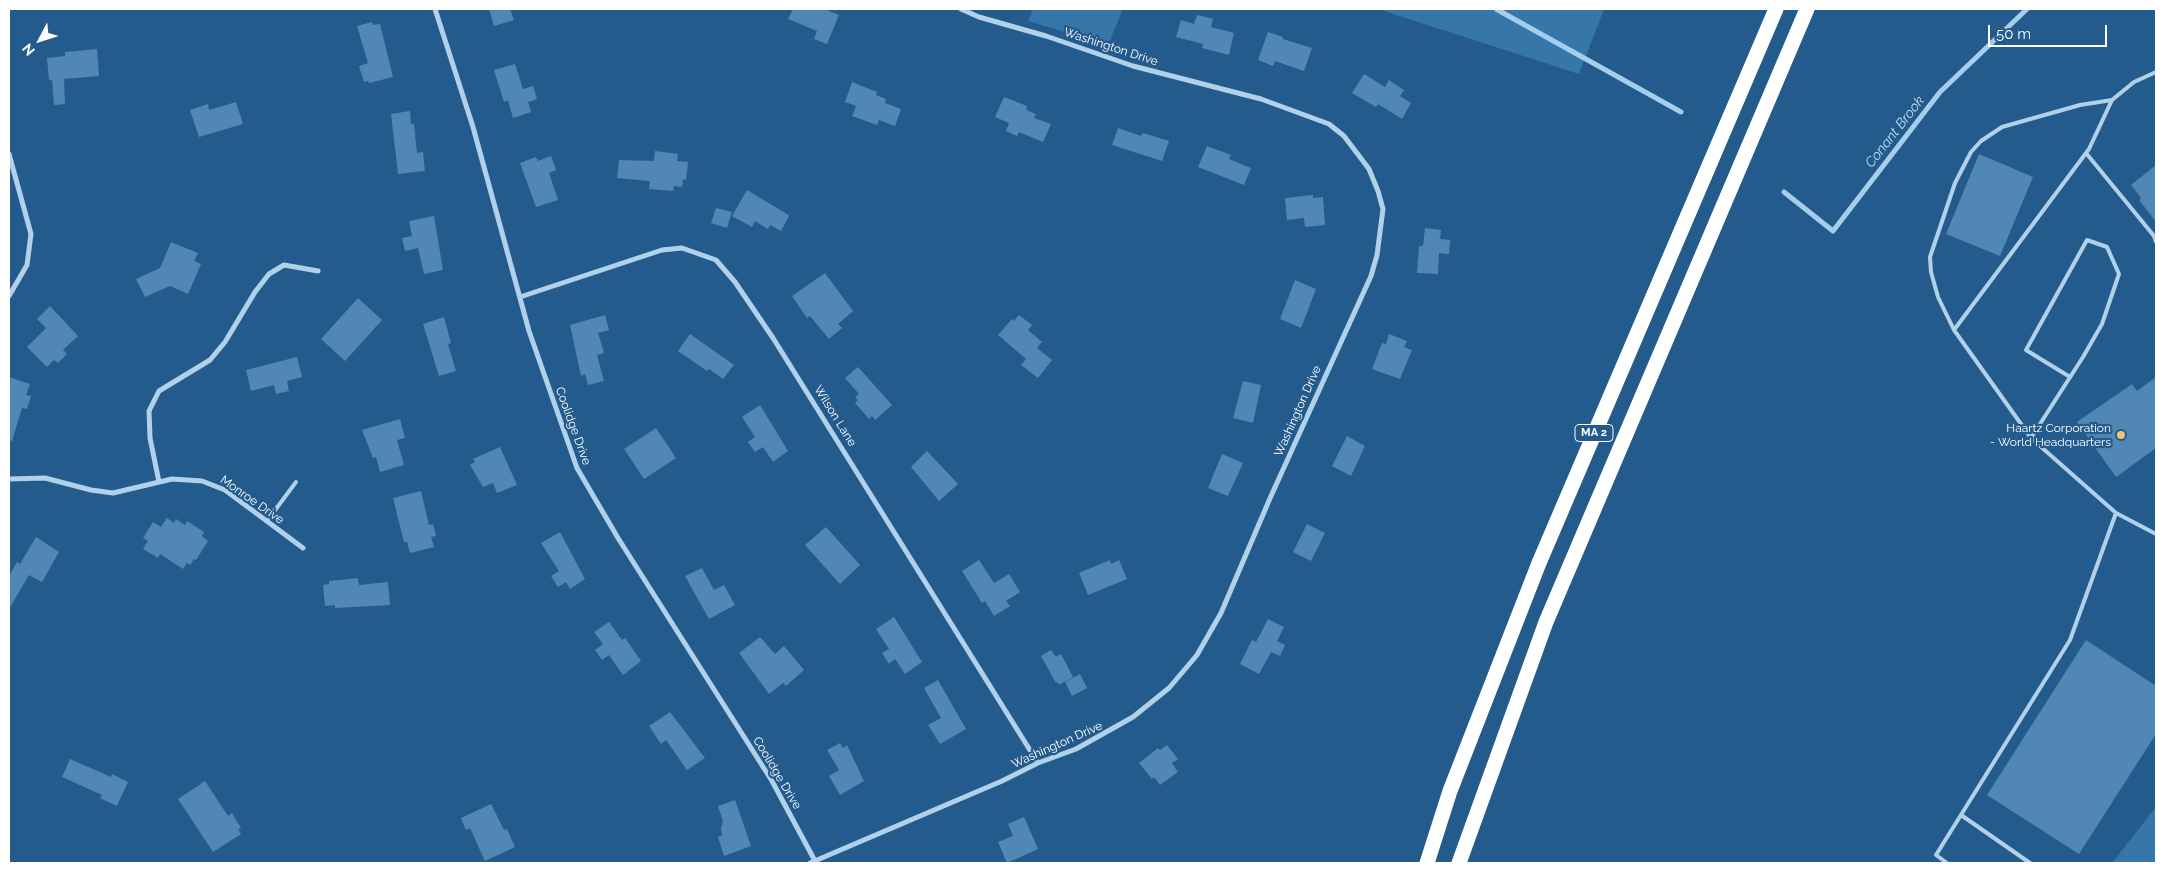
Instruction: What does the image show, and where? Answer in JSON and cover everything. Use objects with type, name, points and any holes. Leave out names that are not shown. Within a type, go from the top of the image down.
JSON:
[{"type":"highway","name":"MA 2","points":[[1427,863],[1450,791],[1539,564],[1776,9]]},
{"type":"highway","name":"MA 2","points":[[1459,863],[1546,622],[1807,9]]},
{"type":"street","name":"Coolidge Drive","points":[[435,9],[473,127],[529,331],[577,468],[613,530],[772,781],[812,862]]},
{"type":"street","name":"Washington Drive","points":[[812,862],[1002,781],[1038,763],[1076,749],[1133,717],[1168,688],[1197,655],[1221,613],[1271,496],[1370,276],[1377,255],[1383,209],[1368,169],[1344,136],[1329,124],[1261,98],[1133,66],[1046,36],[979,17],[961,9]]},
{"type":"street","points":[[9,154],[31,234],[27,266],[9,296]]},
{"type":"street","name":"Wilson Lane","points":[[520,297],[662,250],[682,248],[716,260],[735,282],[773,338],[1038,763]]},
{"type":"street","points":[[159,482],[150,438],[149,411],[159,391],[210,360],[225,342],[255,292],[269,274],[284,265],[318,271]]},
{"type":"street","name":"Monroe Drive","points":[[9,479],[45,478],[108,492],[172,478],[190,479],[215,485],[303,548]]},
{"type":"lane","points":[[1954,330],[2086,153],[2112,100],[2134,82],[2156,72]]},
{"type":"lane","points":[[2112,100],[2080,104],[2002,127],[1980,141],[1971,152],[1955,183],[1930,257],[1931,272],[1938,297],[1954,330],[2031,438],[2116,513],[2156,534]]},
{"type":"lane","points":[[2086,153],[2154,236],[2156,242]]},
{"type":"lane","points":[[2031,438],[2070,378],[2102,324],[2119,274],[2107,247],[2087,240],[2026,350],[2070,378]]},
{"type":"lane","points":[[267,521],[296,482]]},
{"type":"lane","points":[[1947,863],[1936,855],[2070,640],[2116,513]]},
{"type":"lane","points":[[1961,815],[2030,863]]},
{"type":"shaded area","points":[[1033,9],[1123,9],[1108,45],[1028,21]]},
{"type":"shaded area","points":[[1378,9],[1604,9],[1579,74]]},
{"type":"shaded area","points":[[2156,807],[2156,863],[2112,863]]},
{"type":"building","points":[[489,9],[510,9],[514,20],[494,26]]},
{"type":"building","points":[[793,9],[824,9],[839,15],[827,44],[814,39],[817,31],[788,19]]},
{"type":"building","points":[[1197,15],[1213,19],[1211,27],[1234,33],[1229,55],[1202,48],[1203,44],[1176,37],[1181,20],[1194,24]]},
{"type":"building","points":[[372,22],[373,25],[380,24],[393,77],[369,83],[368,81],[364,82],[359,66],[368,63],[357,26]]},
{"type":"building","points":[[1268,32],[1312,48],[1304,71],[1275,61],[1273,66],[1258,60]]},
{"type":"building","points":[[97,49],[99,76],[64,79],[65,104],[54,105],[52,80],[49,80],[47,58],[65,56],[65,52]]},
{"type":"building","points":[[515,64],[523,89],[533,86],[537,99],[528,102],[531,112],[513,118],[508,100],[504,102],[494,70]]},
{"type":"building","points":[[1364,74],[1385,87],[1389,80],[1404,90],[1400,96],[1411,103],[1402,119],[1378,104],[1376,107],[1352,93]]},
{"type":"building","points":[[852,82],[877,92],[876,95],[886,99],[885,103],[901,109],[895,126],[879,120],[877,125],[852,116],[856,106],[845,102]]},
{"type":"building","points":[[1004,97],[1027,106],[1026,110],[1036,114],[1034,118],[1051,124],[1043,142],[1019,132],[1017,136],[1006,131],[1009,123],[995,117]]},
{"type":"building","points":[[236,102],[243,124],[199,137],[190,110],[208,104],[209,110]]},
{"type":"building","points":[[410,111],[411,124],[414,124],[417,153],[423,152],[425,171],[398,174],[391,114]]},
{"type":"building","points":[[1118,128],[1141,136],[1143,133],[1169,141],[1162,161],[1112,145]]},
{"type":"building","points":[[1207,146],[1231,155],[1229,159],[1251,168],[1244,185],[1198,167]]},
{"type":"building","points":[[655,151],[678,154],[677,161],[688,162],[686,180],[683,179],[682,187],[674,186],[673,191],[649,189],[650,181],[617,178],[619,160],[654,161]]},
{"type":"building","points":[[1979,154],[2033,177],[2000,256],[1946,234]]},
{"type":"building","points":[[551,156],[556,170],[549,173],[558,200],[536,207],[520,163],[536,157],[538,161]]},
{"type":"building","points":[[2156,165],[2156,222],[2139,200],[2141,198],[2131,185]]},
{"type":"building","points":[[747,190],[789,216],[781,231],[770,225],[768,229],[755,221],[752,227],[732,216]]},
{"type":"building","points":[[1313,195],[1313,198],[1323,197],[1325,225],[1305,227],[1304,218],[1287,220],[1285,198]]},
{"type":"building","points":[[716,208],[732,212],[727,228],[711,223]]},
{"type":"building","points":[[434,216],[443,270],[424,274],[418,248],[405,251],[402,238],[412,236],[409,221]]},
{"type":"building","points":[[1425,228],[1441,230],[1440,239],[1450,240],[1449,254],[1439,253],[1438,274],[1417,273],[1419,246],[1423,246]]},
{"type":"building","points":[[171,242],[198,253],[194,261],[201,264],[188,294],[170,286],[145,297],[136,279],[160,268]]},
{"type":"building","points":[[825,273],[853,311],[838,324],[842,328],[829,339],[810,316],[807,318],[792,296]]},
{"type":"building","points":[[1295,280],[1316,289],[1301,328],[1280,319]]},
{"type":"building","points":[[358,298],[382,320],[345,361],[321,339]]},
{"type":"building","points":[[50,306],[78,336],[63,350],[67,354],[58,363],[54,360],[47,367],[27,347],[46,328],[37,319]]},
{"type":"building","points":[[605,315],[609,330],[598,333],[604,353],[597,355],[604,381],[588,385],[585,374],[581,376],[570,325]]},
{"type":"building","points":[[1019,315],[1032,325],[1028,330],[1042,342],[1037,348],[1052,360],[1038,378],[1021,365],[1026,359],[998,335],[1012,319],[1014,321]]},
{"type":"building","points":[[444,317],[451,343],[448,344],[456,371],[439,376],[423,324]]},
{"type":"building","points":[[690,334],[734,365],[723,379],[709,369],[707,371],[678,351]]},
{"type":"building","points":[[1389,334],[1407,341],[1404,347],[1412,350],[1400,379],[1372,369],[1382,343],[1386,344]]},
{"type":"building","points":[[297,357],[302,377],[287,381],[289,391],[276,394],[274,385],[251,391],[246,370]]},
{"type":"building","points":[[858,367],[892,405],[875,420],[872,416],[869,419],[855,403],[858,400],[855,397],[859,394],[845,378]]},
{"type":"building","points":[[9,377],[30,384],[26,395],[31,396],[27,409],[22,408],[12,441],[9,440]]},
{"type":"building","name":"Haartz Corporation - World Headquarters","points":[[2156,377],[2156,448],[2116,477],[2077,422],[2132,384],[2137,391]]},
{"type":"building","points":[[1243,381],[1261,385],[1253,423],[1233,418]]},
{"type":"building","points":[[760,405],[788,451],[773,462],[763,447],[755,452],[748,442],[755,437],[742,417]]},
{"type":"building","points":[[400,419],[405,438],[397,440],[404,465],[380,472],[376,457],[373,458],[362,430]]},
{"type":"building","points":[[656,428],[676,458],[644,479],[624,449]]},
{"type":"building","points":[[1347,436],[1365,446],[1351,476],[1332,466]]},
{"type":"building","points":[[500,447],[517,485],[497,493],[493,483],[483,487],[470,465],[475,462],[473,459]]},
{"type":"building","points":[[927,451],[958,484],[939,501],[911,467]]},
{"type":"building","points":[[1222,454],[1243,463],[1228,496],[1208,488]]},
{"type":"building","points":[[421,491],[429,525],[433,524],[436,536],[431,537],[434,547],[410,553],[407,542],[404,542],[393,498]]},
{"type":"building","points":[[167,518],[174,523],[176,519],[185,525],[187,521],[204,532],[202,536],[208,541],[196,560],[194,559],[190,565],[187,563],[183,569],[160,554],[158,558],[143,549],[148,541],[143,538],[153,522],[161,527]]},
{"type":"building","points":[[1307,524],[1325,533],[1311,561],[1293,552]]},
{"type":"building","points":[[826,527],[860,565],[840,584],[805,545]]},
{"type":"building","points":[[560,532],[585,579],[570,589],[566,582],[558,587],[551,576],[559,571],[541,543]]},
{"type":"building","points":[[36,537],[59,552],[42,582],[29,575],[9,609],[9,576],[17,562],[20,564]]},
{"type":"building","points":[[979,560],[994,583],[1009,574],[1020,592],[1006,601],[1010,606],[994,616],[985,601],[982,603],[962,571]]},
{"type":"building","points":[[1110,560],[1111,564],[1119,560],[1127,579],[1088,595],[1079,573]]},
{"type":"building","points":[[702,568],[714,590],[724,585],[735,605],[709,619],[685,576]]},
{"type":"building","points":[[358,578],[359,585],[388,582],[390,605],[335,608],[335,605],[325,606],[323,585],[329,584],[329,581]]},
{"type":"building","points":[[894,617],[922,662],[905,674],[895,659],[889,664],[882,653],[889,649],[876,629]]},
{"type":"building","points":[[1268,619],[1284,627],[1277,641],[1285,645],[1280,656],[1271,652],[1259,674],[1240,664],[1252,640],[1256,642]]},
{"type":"building","points":[[609,622],[622,640],[625,638],[641,661],[623,675],[609,655],[602,660],[595,650],[603,644],[594,632]]},
{"type":"building","points":[[760,637],[775,654],[784,646],[804,670],[786,686],[783,683],[769,694],[739,653]]},
{"type":"building","points":[[2086,640],[2156,686],[2156,734],[2079,854],[1987,795]]},
{"type":"building","points":[[1051,650],[1056,657],[1061,654],[1073,677],[1059,685],[1041,656]]},
{"type":"building","points":[[1080,674],[1087,688],[1072,696],[1065,682]]},
{"type":"building","points":[[938,680],[966,729],[940,744],[928,725],[941,718],[924,688]]},
{"type":"building","points":[[670,712],[705,758],[687,770],[666,740],[661,744],[649,726]]},
{"type":"building","points":[[840,743],[843,748],[847,745],[864,781],[840,795],[829,776],[839,770],[827,750]]},
{"type":"building","points":[[1167,745],[1178,759],[1172,763],[1178,772],[1160,785],[1154,777],[1152,779],[1139,763],[1158,748],[1160,750]]},
{"type":"building","points":[[70,759],[111,777],[112,774],[128,782],[117,806],[100,798],[102,795],[62,777]]},
{"type":"building","points":[[205,781],[228,816],[232,813],[241,828],[238,829],[241,834],[213,852],[178,799]]},
{"type":"building","points":[[735,800],[751,846],[724,856],[718,837],[722,835],[723,821],[718,806]]},
{"type":"building","points":[[491,804],[504,830],[507,829],[515,847],[485,861],[470,828],[466,830],[461,818]]},
{"type":"building","points":[[1024,817],[1038,849],[1007,863],[998,842],[1013,836],[1008,824]]},
{"type":"waterway","name":"Conant Brook","points":[[1496,9],[1681,112]]},
{"type":"waterway","name":"Conant Brook","points":[[1784,192],[1833,231],[1940,92],[2027,9]]},
{"type":"place","name":"Haartz Corporation - World Headquarters","points":[[2121,435]]}]
